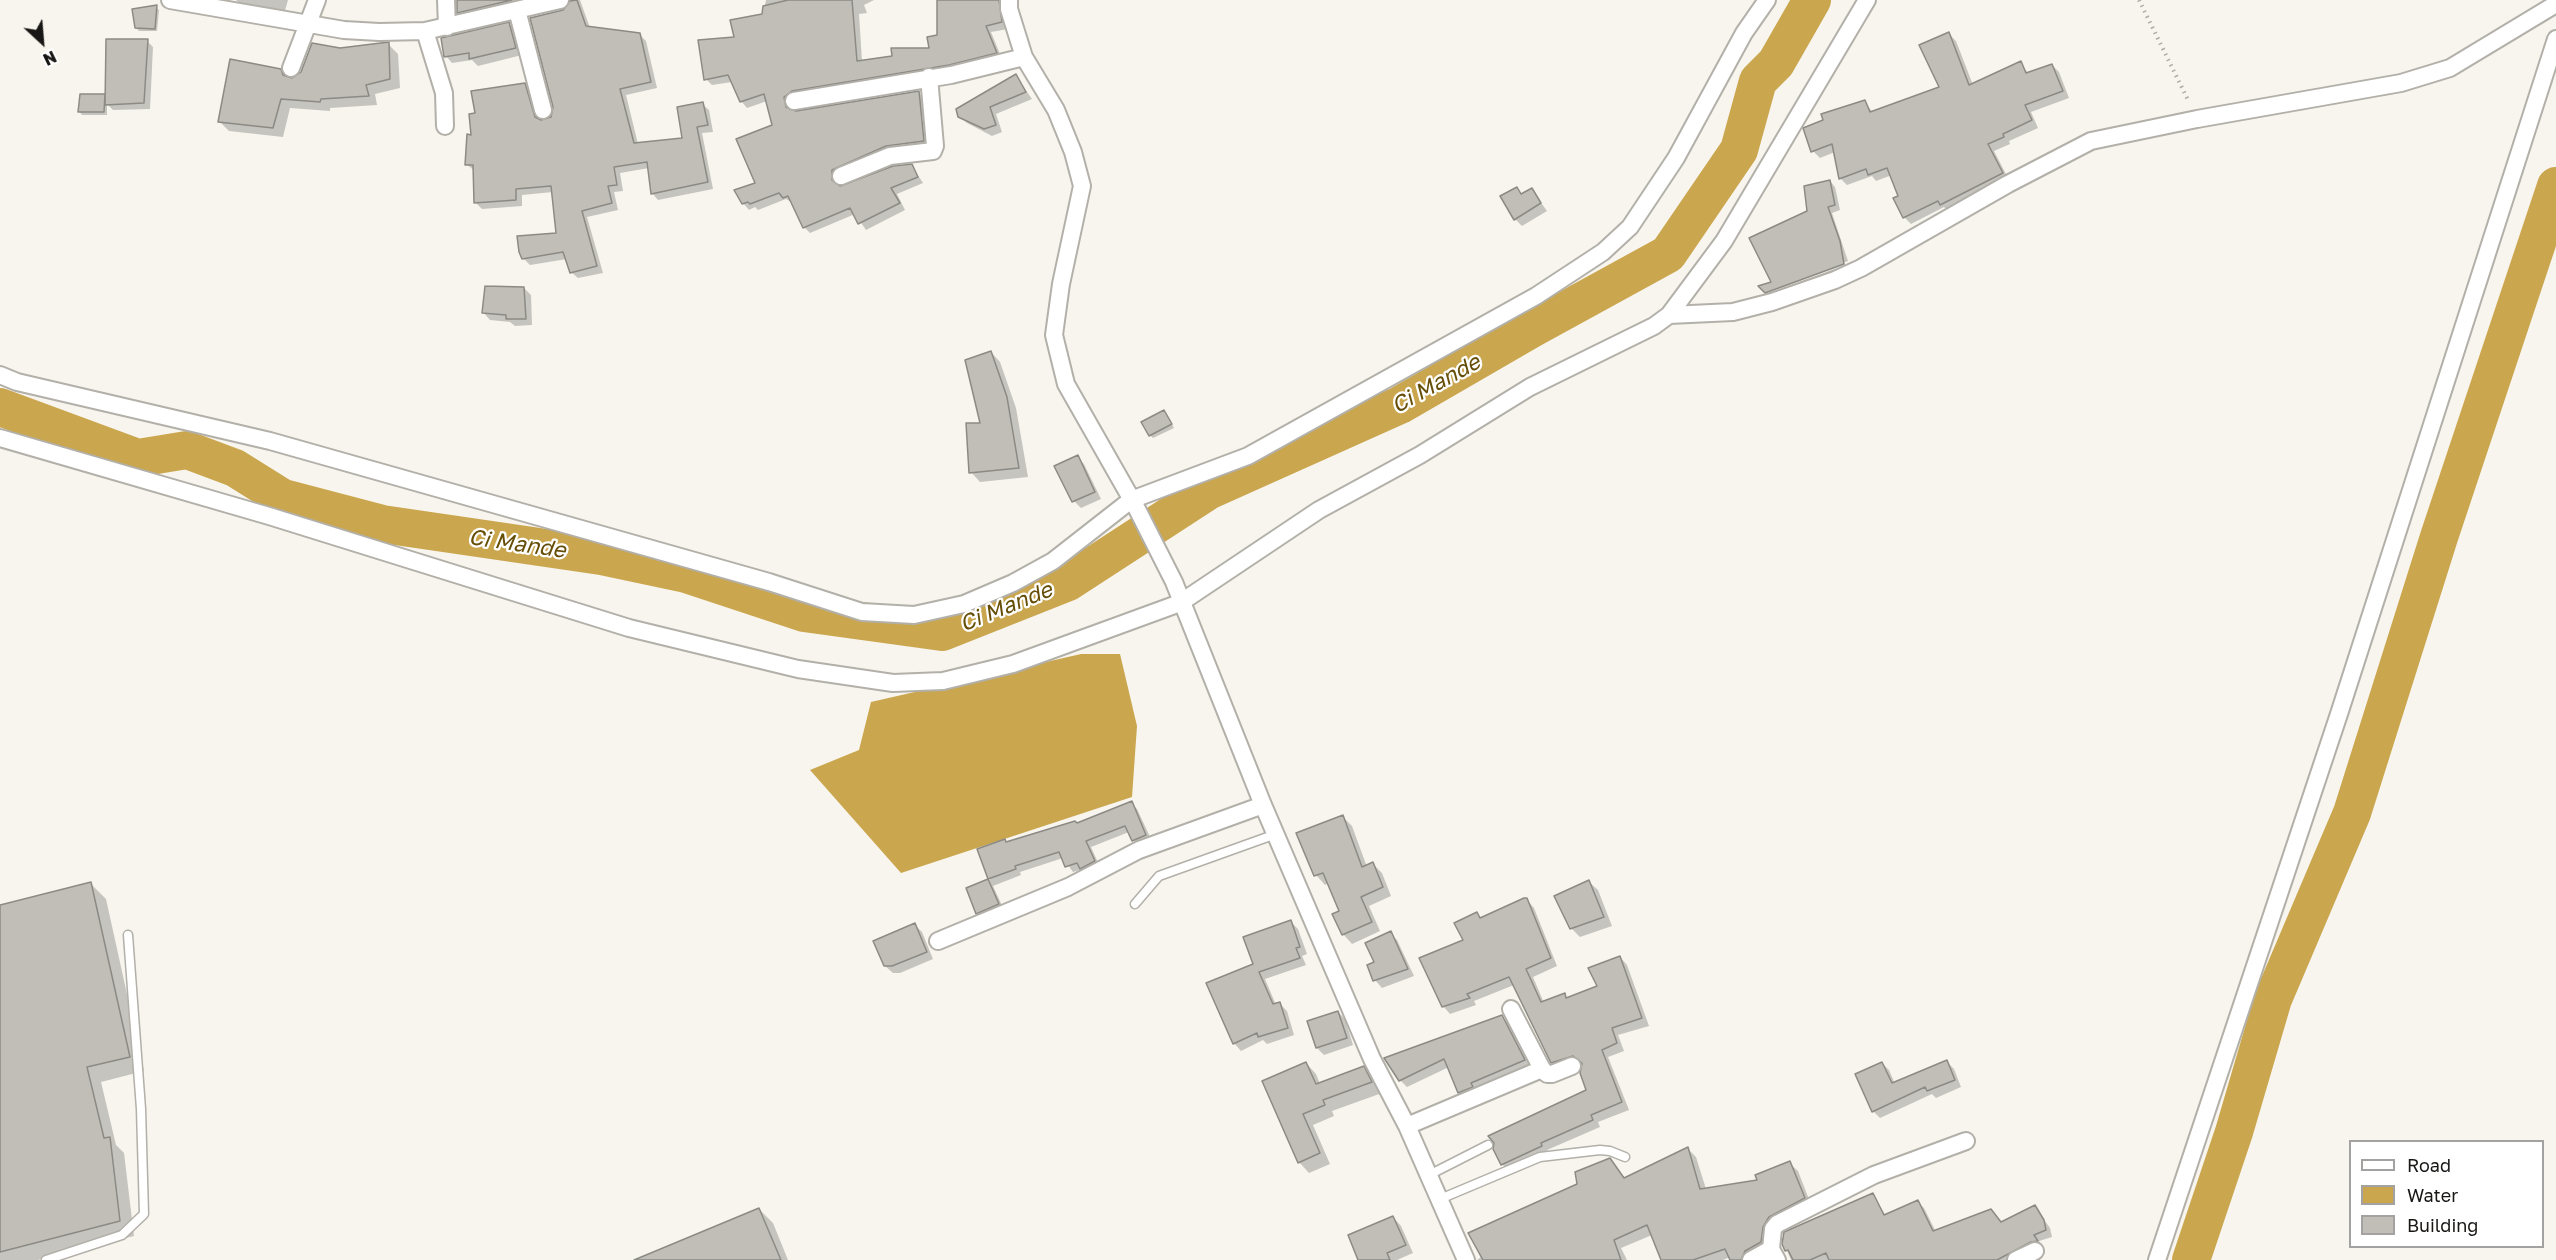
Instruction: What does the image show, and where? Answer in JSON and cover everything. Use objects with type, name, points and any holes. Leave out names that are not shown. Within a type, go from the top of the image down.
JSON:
[{"type":"street","points":[[170,0],[344,30],[425,31],[560,0]]},
{"type":"street","points":[[291,68],[317,0]]},
{"type":"street","points":[[446,0],[447,27]]},
{"type":"street","points":[[1009,0],[1009,9],[1024,57],[1056,111],[1073,153],[1082,186],[1061,284],[1054,336],[1060,368],[1072,397],[1174,582],[1180,603],[1263,805],[1372,1059],[1407,1126],[1466,1260]]},
{"type":"street","points":[[0,375],[17,382],[270,441],[769,582],[862,612],[914,615],[974,600],[1013,583],[1053,561],[1133,504],[1248,456],[1506,313],[1603,252],[1630,227],[1676,158],[1744,33],[1767,0]]},
{"type":"street","points":[[0,438],[269,516],[630,628],[798,669],[893,683],[943,681],[1013,664],[1180,603],[1320,510],[1420,455],[1530,387],[1654,326],[1669,315],[1724,241],[1867,0]]},
{"type":"street","points":[[1669,315],[1733,312],[1772,302],[1835,280],[1861,268],[2008,184],[2091,141],[2197,119],[2401,83],[2450,68],[2556,4]]},
{"type":"street","points":[[517,10],[543,110]]},
{"type":"street","points":[[425,31],[444,93],[445,126]]},
{"type":"street","points":[[2157,1260],[2339,714],[2556,39]]},
{"type":"street","points":[[794,101],[1024,57]]},
{"type":"street","points":[[841,176],[890,156],[933,151],[935,146],[928,77]]},
{"type":"street","points":[[938,941],[1068,887],[1139,850],[1263,805]]},
{"type":"street","points":[[1511,1009],[1542,1069],[1547,1074],[1572,1066]]},
{"type":"street","points":[[1407,1126],[1542,1069]]},
{"type":"street","points":[[1751,1260],[1774,1254],[1773,1229],[1777,1224],[1874,1175],[1966,1140]]},
{"type":"street","points":[[2016,1260],[2035,1251]]},
{"type":"lane","points":[[1135,904],[1159,876],[1276,834]]},
{"type":"lane","points":[[46,1260],[122,1235],[144,1214],[141,1109],[128,935]]},
{"type":"lane","points":[[1429,1175],[1488,1145]]},
{"type":"lane","points":[[1440,1199],[1540,1157],[1610,1150],[1625,1158]]},
{"type":"path","points":[[2139,0],[2197,119]]},
{"type":"water","points":[[1081,654],[1120,654],[1137,726],[1132,797],[901,873],[810,770],[859,750],[871,702]]},
{"type":"building","points":[[457,0],[512,0],[457,13]]},
{"type":"building","points":[[577,0],[586,26],[640,33],[651,82],[620,89],[634,143],[682,138],[677,107],[703,102],[708,125],[697,127],[708,182],[651,194],[647,162],[614,167],[617,185],[608,186],[612,203],[582,211],[597,266],[570,273],[563,252],[522,259],[519,252],[517,236],[556,233],[551,186],[516,189],[516,200],[474,203],[473,165],[465,165],[467,134],[471,135],[469,114],[475,113],[471,91],[525,83],[535,117],[541,120],[551,117],[553,107],[530,18],[563,10],[570,1]]},
{"type":"building","points":[[788,0],[852,0],[857,61],[892,56],[891,48],[929,48],[927,37],[937,35],[937,0],[999,0],[1002,22],[986,26],[997,53],[949,65],[792,91],[784,97],[786,107],[796,111],[919,91],[924,141],[886,146],[832,170],[832,180],[840,186],[893,166],[912,164],[918,177],[891,188],[900,203],[858,224],[850,208],[803,228],[788,196],[783,198],[779,193],[750,204],[748,202],[742,204],[734,190],[755,183],[736,139],[772,125],[764,94],[740,102],[728,75],[704,80],[698,40],[734,37],[730,20],[762,14],[763,6]]},
{"type":"building","points":[[157,5],[155,29],[135,28],[132,9]]},
{"type":"building","points":[[509,22],[516,48],[469,59],[469,53],[444,57],[441,38]]},
{"type":"building","points":[[1949,32],[1969,85],[2021,61],[2026,73],[2052,64],[2063,91],[2025,105],[2032,120],[1988,144],[2003,173],[1940,205],[1938,201],[1903,218],[1893,198],[1898,196],[1887,168],[1868,175],[1866,169],[1839,179],[1832,144],[1811,152],[1803,128],[1823,120],[1821,114],[1865,100],[1870,112],[1939,87],[1919,45]]},
{"type":"building","points":[[106,39],[148,39],[144,103],[105,105]]},
{"type":"building","points":[[389,42],[390,79],[366,85],[369,96],[321,99],[320,102],[281,99],[273,128],[218,122],[230,59],[281,69],[283,75],[292,78],[301,72],[312,43],[340,48]]},
{"type":"building","points":[[1016,74],[1026,92],[990,107],[996,125],[984,129],[958,117],[956,109]]},
{"type":"building","points":[[80,94],[105,94],[104,112],[78,112]]},
{"type":"building","points":[[1830,180],[1835,205],[1828,207],[1840,241],[1844,264],[1765,293],[1758,286],[1771,282],[1749,238],[1807,211],[1804,186]]},
{"type":"building","points":[[1517,187],[1521,194],[1532,188],[1541,203],[1514,220],[1500,196]]},
{"type":"building","points":[[485,286],[524,287],[526,319],[506,319],[506,315],[482,313]]},
{"type":"building","points":[[991,351],[1007,397],[1019,468],[969,473],[966,423],[980,423],[965,360]]},
{"type":"building","points":[[1164,410],[1172,424],[1149,436],[1141,422]]},
{"type":"building","points":[[1078,455],[1095,492],[1072,502],[1054,466]]},
{"type":"building","points":[[1132,801],[1146,835],[1132,841],[1125,826],[1086,841],[1095,861],[1080,869],[1077,863],[1065,867],[1059,852],[1015,866],[1016,869],[988,879],[977,849],[1005,839],[1006,842],[1075,821],[1077,823]]},
{"type":"building","points":[[1343,815],[1362,867],[1373,862],[1383,887],[1361,897],[1372,922],[1342,935],[1332,914],[1339,911],[1323,873],[1314,876],[1296,833]]},
{"type":"building","points":[[988,879],[999,904],[976,914],[966,888]]},
{"type":"building","points":[[1589,880],[1604,917],[1570,929],[1554,896]]},
{"type":"building","points":[[91,882],[130,1057],[87,1067],[104,1138],[110,1137],[120,1221],[0,1252],[0,905]]},
{"type":"building","points":[[1527,898],[1551,958],[1526,969],[1541,1002],[1565,993],[1566,998],[1597,986],[1588,968],[1620,956],[1642,1018],[1612,1028],[1617,1043],[1602,1050],[1622,1102],[1591,1115],[1593,1120],[1541,1143],[1542,1146],[1501,1165],[1493,1149],[1494,1143],[1488,1136],[1586,1090],[1580,1073],[1582,1063],[1573,1056],[1551,1063],[1509,977],[1467,994],[1470,998],[1442,1007],[1419,958],[1463,940],[1454,923],[1477,912],[1480,918]]},
{"type":"building","points":[[1291,920],[1300,947],[1296,948],[1300,958],[1259,972],[1273,1004],[1280,1002],[1288,1028],[1258,1037],[1257,1033],[1233,1044],[1206,983],[1253,964],[1243,937]]},
{"type":"building","points":[[915,923],[927,952],[892,966],[884,966],[873,941]]},
{"type":"building","points":[[1391,931],[1408,969],[1373,981],[1367,965],[1374,962],[1365,943]]},
{"type":"building","points":[[1338,1011],[1347,1038],[1316,1048],[1307,1021]]},
{"type":"building","points":[[1502,1015],[1525,1060],[1471,1083],[1473,1087],[1458,1093],[1444,1059],[1399,1081],[1384,1058]]},
{"type":"building","points":[[1947,1060],[1955,1080],[1927,1091],[1925,1087],[1872,1112],[1855,1074],[1882,1062],[1892,1083]]},
{"type":"building","points":[[1306,1062],[1316,1084],[1364,1066],[1372,1082],[1323,1100],[1325,1105],[1303,1114],[1320,1153],[1298,1163],[1262,1081]]},
{"type":"building","points":[[1688,1147],[1700,1189],[1757,1180],[1755,1175],[1790,1161],[1805,1198],[1769,1217],[1763,1227],[1761,1242],[1745,1251],[1741,1260],[1730,1260],[1725,1249],[1693,1260],[1661,1260],[1647,1225],[1614,1240],[1621,1260],[1483,1260],[1468,1233],[1577,1184],[1575,1172],[1610,1158],[1624,1178]]},
{"type":"building","points":[[1873,1193],[1884,1215],[1918,1200],[1933,1231],[1991,1209],[2001,1222],[2035,1205],[2044,1220],[2046,1230],[2034,1235],[2038,1241],[2031,1242],[1997,1260],[1829,1260],[1826,1253],[1810,1260],[1793,1260],[1788,1250],[1785,1251],[1782,1244],[1784,1232]]},
{"type":"building","points":[[759,1208],[781,1260],[634,1260]]},
{"type":"building","points":[[1393,1216],[1406,1245],[1387,1253],[1390,1260],[1358,1260],[1348,1235]]},
{"type":"waterway","name":"Ci Mande","points":[[0,407],[138,458],[187,450],[235,468],[283,498],[382,524],[601,556],[686,574],[804,613],[942,632],[1068,582],[1208,491],[1400,405],[1668,254],[1739,150],[1758,81],[1776,63],[1812,0]]},
{"type":"waterway","points":[[2191,1260],[2234,1132],[2273,999],[2352,813],[2439,537],[2556,186]]}]
